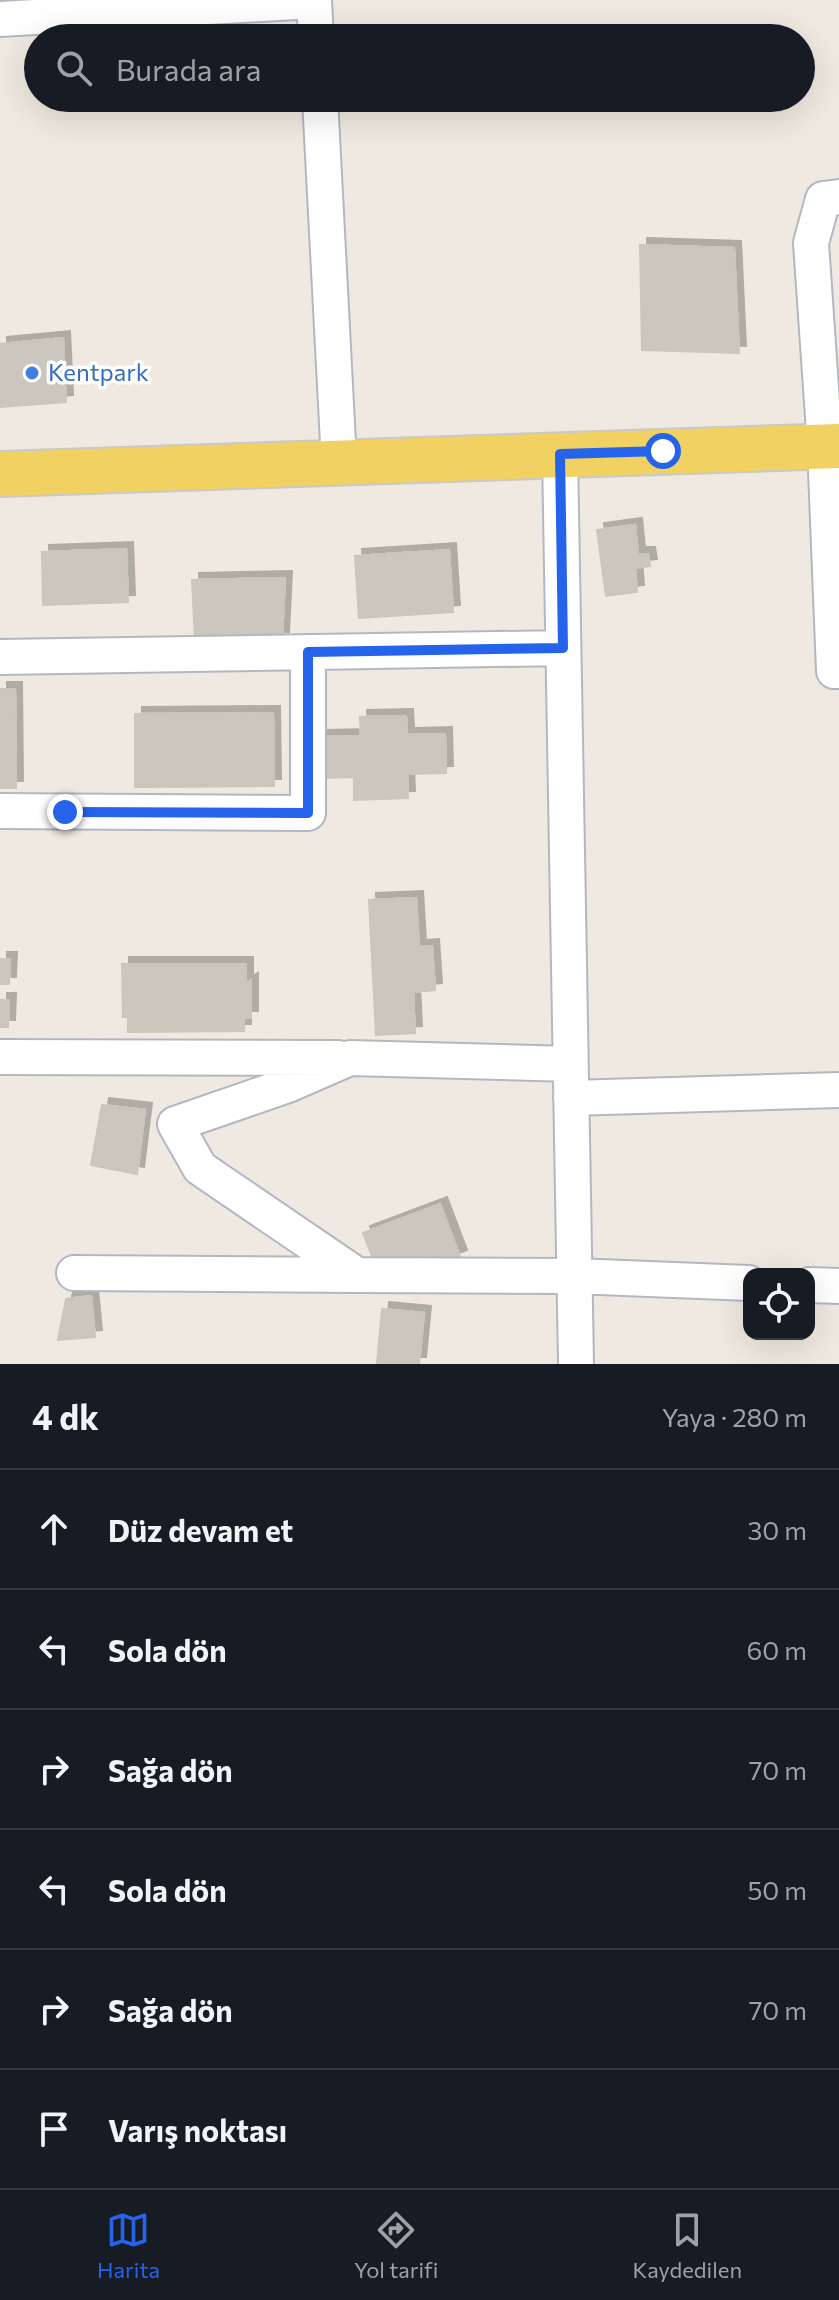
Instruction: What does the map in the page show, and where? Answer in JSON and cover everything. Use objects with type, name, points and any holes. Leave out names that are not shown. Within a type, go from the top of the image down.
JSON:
[{"type":"main road","points":[[0,474],[832,446]]},
{"type":"street","points":[[0,19],[314,0],[315,24]]},
{"type":"street","points":[[321,112],[339,462]]},
{"type":"street","points":[[839,197],[823,199],[811,243],[832,446],[834,671],[839,671]]},
{"type":"street","points":[[560,454],[576,1364]]},
{"type":"street","points":[[0,657],[563,648]]},
{"type":"street","points":[[0,811],[308,813],[308,652]]},
{"type":"street","points":[[0,1057],[350,1058],[570,1064]]},
{"type":"street","points":[[350,1058],[288,1085],[175,1124],[200,1168],[357,1275]]},
{"type":"street","points":[[571,1098],[839,1090]]},
{"type":"street","points":[[74,1273],[574,1276],[743,1283]]},
{"type":"street","points":[[815,1285],[839,1286]]},
{"type":"building","points":[[640,245],[734,248],[739,353],[642,350]]},
{"type":"building","name":"Kentpark","points":[[63,338],[66,402],[0,407],[0,344]]},
{"type":"building","points":[[635,525],[638,554],[648,554],[650,566],[635,568],[637,592],[606,596],[597,530]]},
{"type":"building","points":[[126,549],[128,602],[43,605],[42,552]]},
{"type":"building","points":[[449,550],[453,612],[359,618],[355,556]]},
{"type":"building","points":[[285,578],[282,639],[195,642],[192,580]]},
{"type":"building","points":[[0,689],[15,689],[16,788],[0,788]]},
{"type":"building","points":[[273,713],[274,786],[135,787],[135,714]]},
{"type":"building","points":[[406,716],[407,735],[445,734],[446,773],[407,774],[408,798],[354,800],[354,777],[321,778],[320,737],[361,736],[360,717]]},
{"type":"building","points":[[416,898],[419,947],[432,946],[435,990],[413,992],[415,1033],[376,1035],[369,900]]},
{"type":"building","points":[[0,959],[10,959],[9,984],[0,984]]},
{"type":"building","points":[[122,964],[246,964],[246,983],[251,980],[251,1018],[244,1018],[244,1031],[128,1032],[128,1017],[123,1017]]},
{"type":"building","points":[[0,1000],[9,1000],[8,1027],[0,1027]]},
{"type":"building","points":[[102,1105],[145,1110],[137,1174],[91,1165]]},
{"type":"building","points":[[440,1204],[460,1257],[384,1286],[363,1233]]},
{"type":"building","points":[[91,1296],[95,1337],[58,1340],[66,1299]]},
{"type":"building","points":[[382,1309],[424,1313],[419,1364],[377,1364]]},
{"type":"place","name":"Kentpark","points":[[32,373]]},
{"type":"route","points":[[65,812],[308,813],[308,652],[563,648],[560,454],[663,451]]}]
